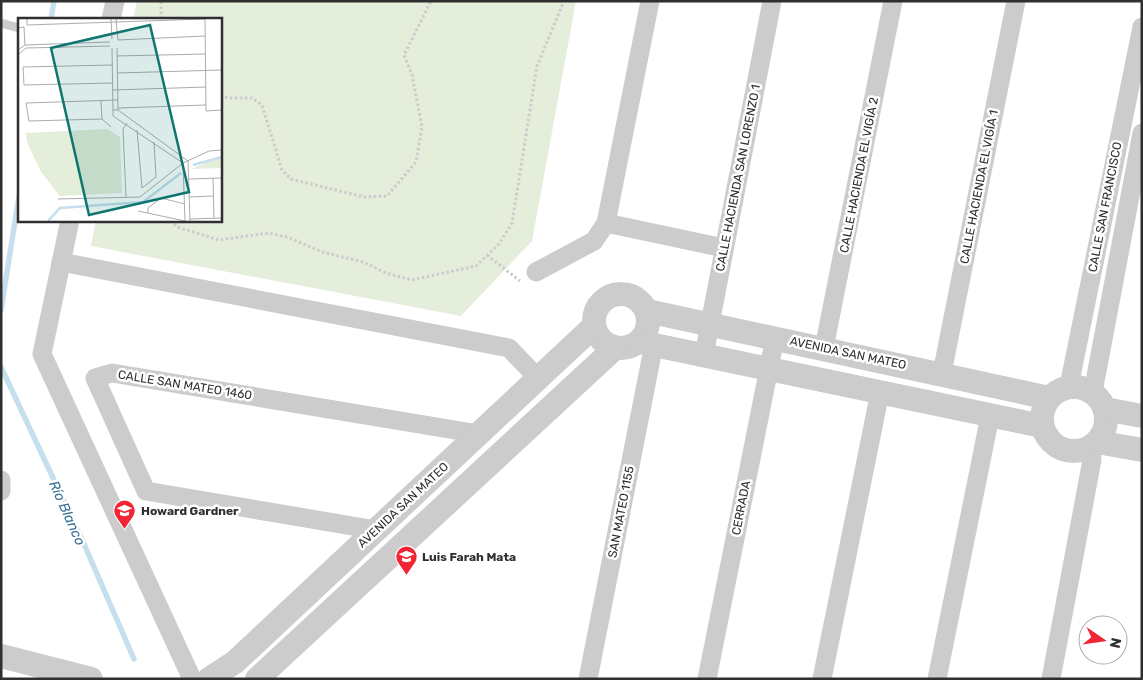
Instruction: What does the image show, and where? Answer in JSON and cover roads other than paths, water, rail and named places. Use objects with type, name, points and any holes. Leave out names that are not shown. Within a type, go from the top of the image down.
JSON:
[{"type":"street","points":[[111,18],[115,1]]},
{"type":"street","points":[[536,272],[594,241],[606,223],[650,1]]},
{"type":"street","name":"CALLE HACIENDA SAN LORENZO 1","points":[[704,355],[772,1]]},
{"type":"street","name":"CALLE HACIENDA EL VIGÍA 2","points":[[824,348],[893,1]]},
{"type":"street","name":"CALLE HACIENDA EL VIGÍA 1","points":[[942,373],[1016,1]]},
{"type":"street","name":"CALLE SAN FRANCISCO","points":[[1059,392],[1142,27]]},
{"type":"street","name":"CALLE SAN FRANCISCO","points":[[1099,401],[1142,133]]},
{"type":"street","points":[[70,221],[42,354],[192,679]]},
{"type":"street","points":[[606,223],[724,248]]},
{"type":"street","points":[[62,262],[509,348],[538,378]]},
{"type":"street","name":"AVENIDA SAN MATEO","points":[[209,679],[235,662],[594,326],[598,306],[614,294],[633,296],[647,310],[942,373],[1059,392],[1081,387],[1099,401],[1142,416]]},
{"type":"street","points":[[647,310],[647,343]]},
{"type":"street","points":[[594,326],[598,336],[605,344],[615,348],[624,349],[647,343],[1042,426]]},
{"type":"street","name":"CERRADA","points":[[707,679],[775,338]]},
{"type":"street","name":"SAN MATEO 1155","points":[[588,679],[647,343]]},
{"type":"street","points":[[257,679],[615,348]]},
{"type":"street","points":[[822,679],[885,393],[898,364]]},
{"type":"street","name":"CALLE SAN MATEO 1460","points":[[376,530],[146,491],[95,378],[112,373],[479,434]]},
{"type":"street","points":[[1059,392],[1042,411],[1042,426],[1046,437],[1055,446],[1067,451],[1079,452],[1094,444],[1142,450]]},
{"type":"street","points":[[1051,679],[1094,444],[1106,426],[1099,401]]},
{"type":"street","points":[[937,679],[990,416]]},
{"type":"street","points":[[1,480],[1,491]]},
{"type":"street","points":[[1,656],[91,679]]},
{"type":"lane","points":[[1,23],[18,28]]},
{"type":"waterway","name":"Río Blanco","points":[[51,18],[54,1]]},
{"type":"waterway","name":"Río Blanco","points":[[1,310],[18,202]]},
{"type":"waterway","name":"Río Blanco","points":[[1,367],[84,544],[134,659]]},
{"type":"place","name":"Howard Gardner","points":[[125,530]]},
{"type":"place","name":"Luis Farah Mata","points":[[406,576]]}]
